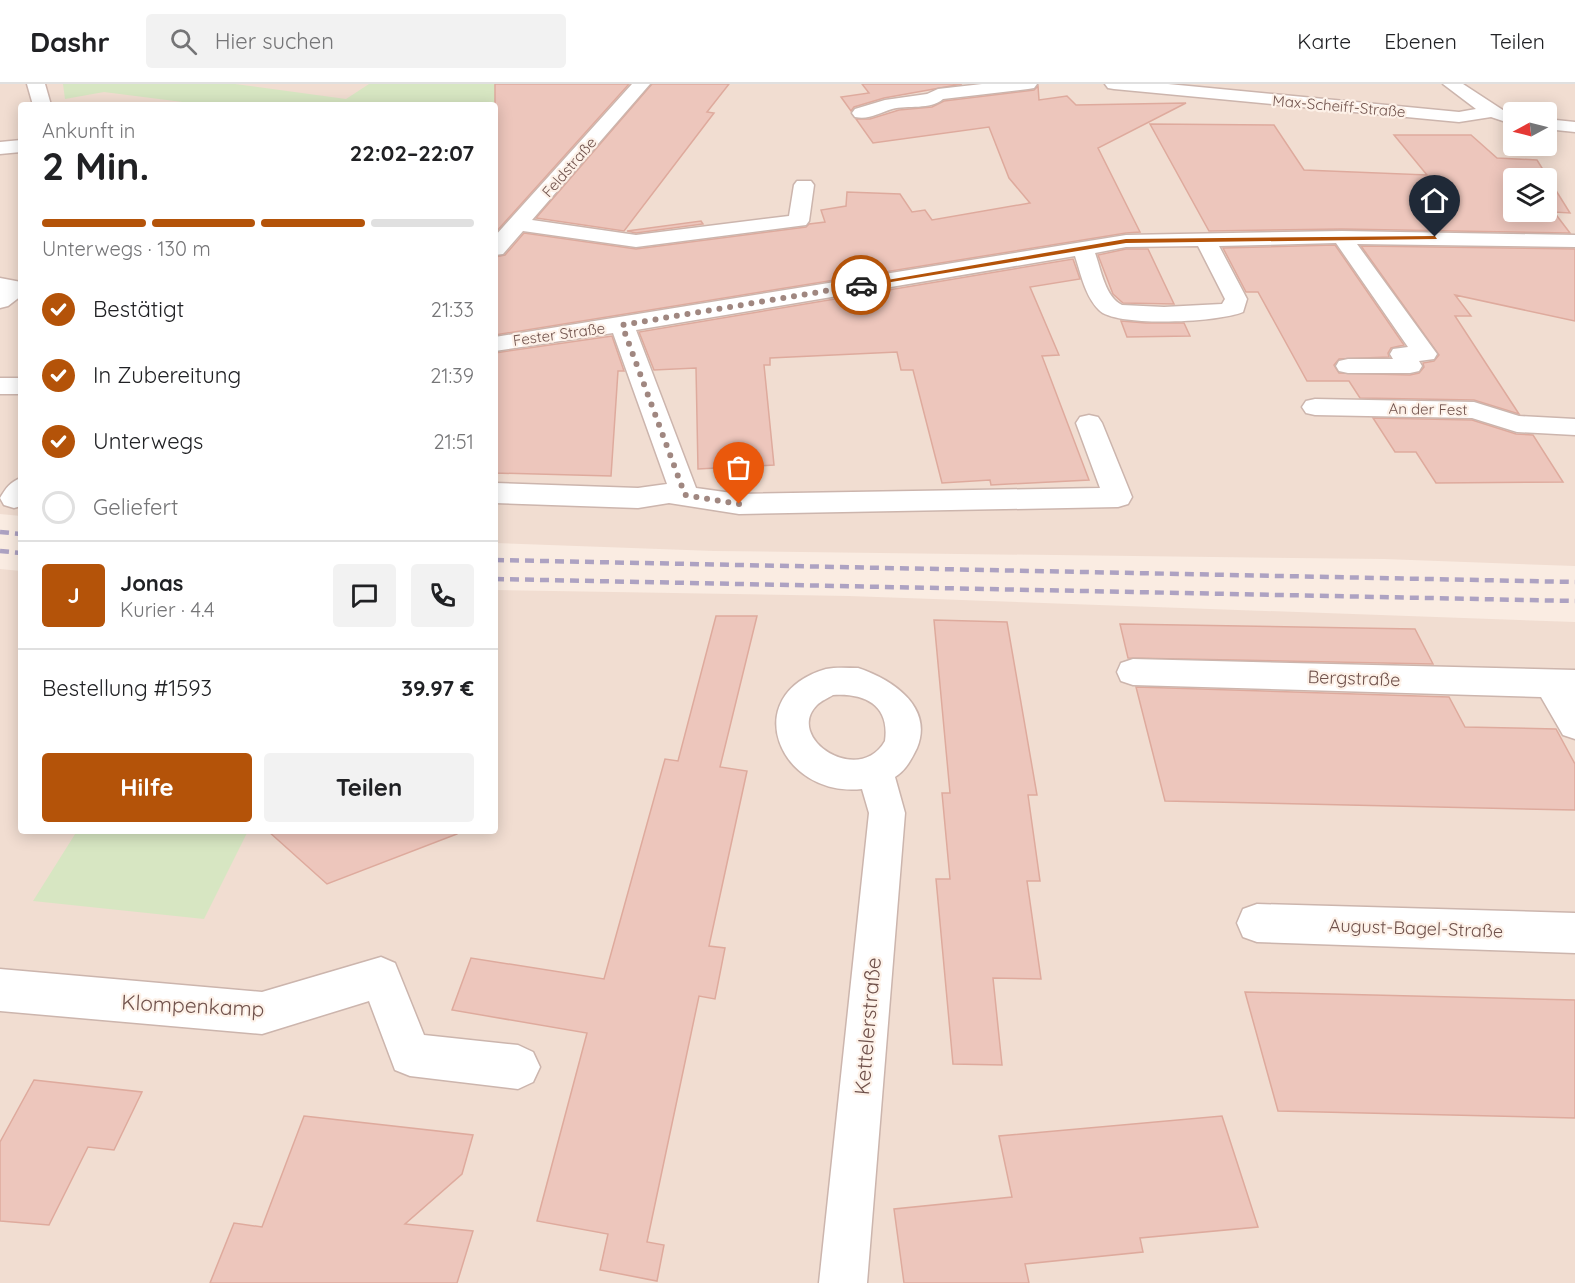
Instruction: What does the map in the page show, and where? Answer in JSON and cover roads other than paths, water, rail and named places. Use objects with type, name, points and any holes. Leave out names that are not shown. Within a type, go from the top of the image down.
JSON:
[{"type":"street","points":[[36,84],[41,102]]},
{"type":"street","name":"Feldstraße","points":[[504,235],[641,84]]},
{"type":"street","points":[[861,113],[877,110],[885,105],[928,91],[938,94],[1028,84]]},
{"type":"street","name":"Max-Scheiff-Straße","points":[[1114,84],[1459,117],[1492,112]]},
{"type":"street","points":[[1452,84],[1492,112],[1503,116]]},
{"type":"street","points":[[1557,125],[1575,127]]},
{"type":"street","points":[[0,148],[18,146]]},
{"type":"street","points":[[504,235],[636,241],[799,221],[804,185]]},
{"type":"street","points":[[1342,237],[1425,354],[1402,354],[1410,366],[1348,366]]},
{"type":"street","name":"Fester Straße","points":[[498,344],[1126,241],[1342,237],[1575,241]]},
{"type":"street","points":[[1083,248],[1102,296],[1108,307],[1115,312],[1132,314],[1226,311],[1235,307],[1236,298],[1205,239]]},
{"type":"street","points":[[0,285],[18,288],[0,301]]},
{"type":"street","name":"Fester Straße","points":[[622,325],[685,495]]},
{"type":"street","points":[[0,386],[18,386]]},
{"type":"street","name":"An der Fest","points":[[1315,407],[1474,410],[1518,424],[1575,427]]},
{"type":"street","points":[[498,493],[638,498],[669,493],[739,504],[1118,497],[1089,423]]},
{"type":"street","name":"Bergstraße","points":[[1133,672],[1563,684]]},
{"type":"street","points":[[1563,684],[1575,725]]},
{"type":"street","name":"Kettelerstraße","points":[[843,1283],[887,813],[874,771]]},
{"type":"street","name":"August-Bagel-Straße","points":[[1257,923],[1575,933]]},
{"type":"street","name":"Klompenkamp","points":[[0,990],[262,1013],[381,977],[410,1055],[518,1066]]},
{"type":"railway","points":[[0,532],[18,534]]},
{"type":"railway","points":[[0,551],[18,553]]},
{"type":"railway","points":[[498,560],[1575,582]]},
{"type":"railway","points":[[498,579],[1575,601]]}]
